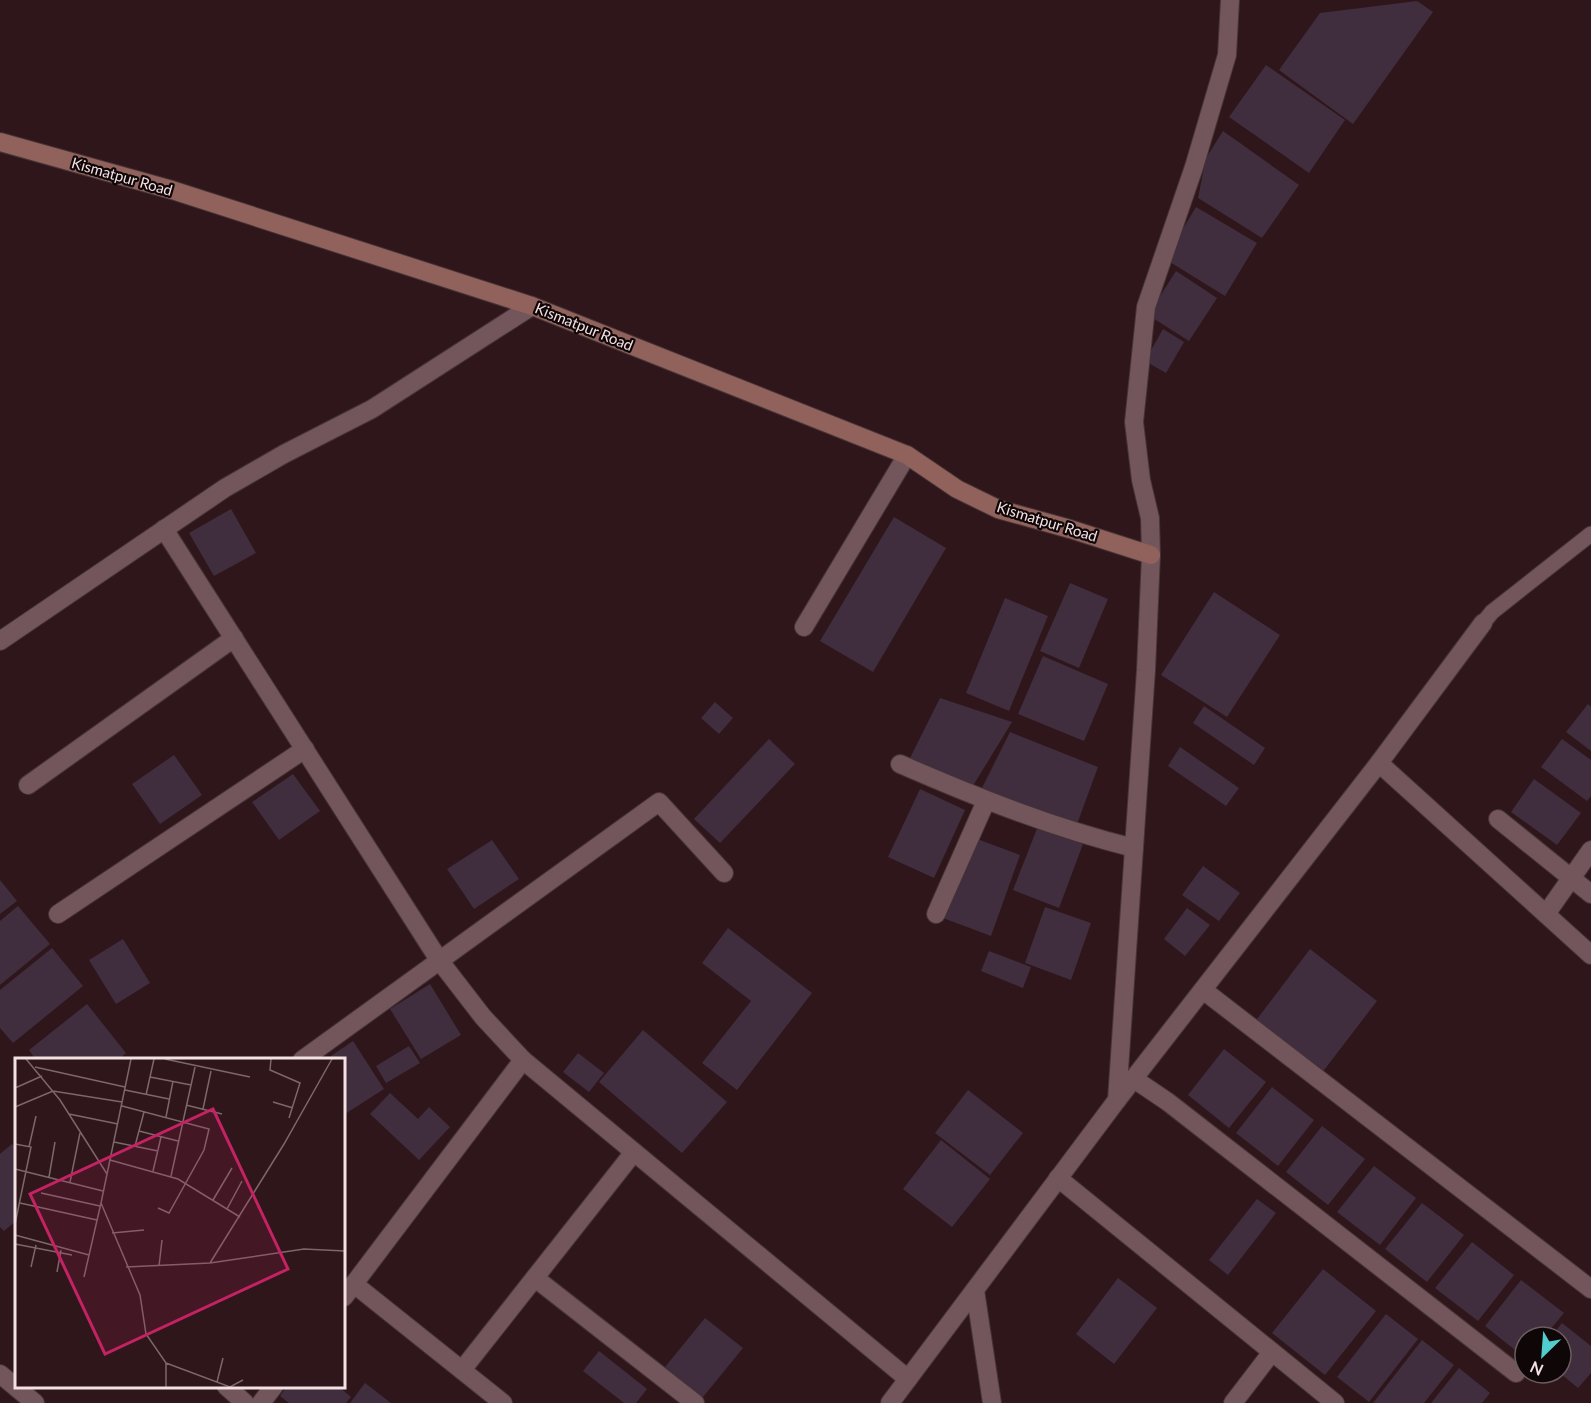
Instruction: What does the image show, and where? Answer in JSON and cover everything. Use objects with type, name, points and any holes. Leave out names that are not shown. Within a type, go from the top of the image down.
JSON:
[{"type":"street","points":[[1117,1100],[1146,670],[1151,555],[1150,518],[1134,422],[1146,307],[1194,167],[1227,55],[1230,0]]},
{"type":"street","name":"Kismatpur Road","points":[[0,142],[172,190],[532,306],[907,455],[957,489],[998,509],[1151,555]]},
{"type":"street","points":[[0,641],[225,488],[284,454],[372,409],[532,306]]},
{"type":"street","points":[[804,627],[907,455]]},
{"type":"street","points":[[165,529],[439,960],[483,1017],[523,1060],[908,1379]]},
{"type":"street","points":[[890,1403],[1117,1100],[1379,763],[1483,623]]},
{"type":"street","points":[[28,785],[234,638]]},
{"type":"street","points":[[58,914],[305,749]]},
{"type":"street","points":[[1379,763],[1591,955]]},
{"type":"street","points":[[900,764],[986,801],[1090,838],[1134,848]]},
{"type":"street","points":[[936,914],[986,801]]},
{"type":"street","points":[[303,1058],[659,802],[724,873]]},
{"type":"street","points":[[1498,819],[1591,894]]},
{"type":"street","points":[[1546,914],[1591,850]]},
{"type":"street","points":[[1203,990],[1591,1289]]},
{"type":"street","points":[[503,1403],[462,1370],[349,1291],[523,1060]]},
{"type":"street","points":[[1134,1079],[1168,1101],[1513,1371]]},
{"type":"street","points":[[462,1370],[634,1152]]},
{"type":"street","points":[[1058,1178],[1335,1403]]},
{"type":"street","points":[[535,1278],[674,1397],[695,1403]]},
{"type":"street","points":[[975,1290],[992,1403]]},
{"type":"street","points":[[1233,1403],[1272,1352]]},
{"type":"street","points":[[0,1374],[15,1386]]},
{"type":"street","points":[[17,1388],[35,1403]]},
{"type":"street","points":[[228,1388],[245,1403]]},
{"type":"street","points":[[261,1403],[272,1388]]},
{"type":"lane","points":[[1483,623],[1492,612],[1591,534]]},
{"type":"building","points":[[1417,1],[1433,12],[1353,124],[1279,70],[1320,13]]},
{"type":"building","points":[[1266,65],[1345,120],[1309,173],[1229,117]]},
{"type":"building","points":[[1223,131],[1299,185],[1262,238],[1198,198],[1206,158]]},
{"type":"building","points":[[1196,207],[1257,243],[1225,296],[1165,259]]},
{"type":"building","points":[[1176,271],[1217,298],[1189,341],[1148,315]]},
{"type":"building","points":[[1163,329],[1184,342],[1166,373],[1145,361]]},
{"type":"building","points":[[231,509],[256,553],[214,576],[189,533]]},
{"type":"building","points":[[894,517],[946,548],[873,672],[820,641]]},
{"type":"building","points":[[1070,583],[1108,599],[1079,668],[1040,651]]},
{"type":"building","points":[[1214,592],[1280,635],[1227,717],[1161,675]]},
{"type":"building","points":[[1005,598],[1048,616],[1009,711],[966,693]]},
{"type":"building","points":[[1043,656],[1108,684],[1084,741],[1018,714]]},
{"type":"building","points":[[940,698],[1012,722],[971,789],[909,760]]},
{"type":"building","points":[[715,702],[733,718],[719,734],[701,718]]},
{"type":"building","points":[[1588,704],[1591,707],[1591,751],[1566,732]]},
{"type":"building","points":[[1204,706],[1265,748],[1254,765],[1193,723]]},
{"type":"building","points":[[1010,732],[1098,767],[1076,827],[981,790]]},
{"type":"building","points":[[769,739],[795,764],[720,843],[694,819]]},
{"type":"building","points":[[1562,739],[1591,760],[1591,796],[1587,801],[1541,767]]},
{"type":"building","points":[[1180,747],[1239,788],[1226,806],[1168,766]]},
{"type":"building","points":[[174,755],[202,795],[160,824],[132,784]]},
{"type":"building","points":[[293,774],[320,811],[279,840],[252,802]]},
{"type":"building","points":[[1534,779],[1581,813],[1557,845],[1511,812]]},
{"type":"building","points":[[920,789],[965,810],[934,878],[888,857]]},
{"type":"building","points":[[1038,826],[1083,844],[1059,908],[1013,890]]},
{"type":"building","points":[[972,837],[1020,855],[991,936],[943,918]]},
{"type":"building","points":[[492,840],[519,879],[474,909],[447,869]]},
{"type":"building","points":[[1203,866],[1240,893],[1219,921],[1182,895]]},
{"type":"building","points":[[0,880],[17,901],[0,914]]},
{"type":"building","points":[[18,906],[50,944],[0,985],[0,921]]},
{"type":"building","points":[[1045,907],[1091,923],[1071,980],[1025,963]]},
{"type":"building","points":[[1187,908],[1210,925],[1185,956],[1164,939]]},
{"type":"building","points":[[728,928],[812,993],[737,1090],[702,1063],[751,1001],[702,963]]},
{"type":"building","points":[[123,939],[150,983],[116,1004],[89,960]]},
{"type":"building","points":[[52,948],[83,986],[13,1043],[0,1028],[0,990]]},
{"type":"building","points":[[1310,949],[1377,1001],[1318,1078],[1251,1027]]},
{"type":"building","points":[[989,951],[1031,967],[1023,988],[981,971]]},
{"type":"building","points":[[430,984],[461,1035],[421,1059],[390,1009]]},
{"type":"building","points":[[87,1004],[126,1053],[120,1058],[35,1058],[29,1050]]},
{"type":"building","points":[[643,1030],[727,1102],[682,1153],[599,1082]]},
{"type":"building","points":[[353,1041],[384,1089],[345,1114],[345,1058],[328,1058]]},
{"type":"building","points":[[409,1046],[420,1063],[386,1083],[376,1066]]},
{"type":"building","points":[[1224,1049],[1266,1082],[1229,1128],[1188,1095]]},
{"type":"building","points":[[578,1053],[604,1073],[589,1092],[563,1072]]},
{"type":"building","points":[[1272,1087],[1314,1120],[1278,1166],[1236,1133]]},
{"type":"building","points":[[968,1090],[1023,1133],[990,1175],[935,1133]]},
{"type":"building","points":[[390,1093],[418,1119],[429,1107],[450,1127],[419,1160],[370,1114]]},
{"type":"building","points":[[1322,1126],[1365,1159],[1328,1205],[1286,1172]]},
{"type":"building","points":[[941,1140],[990,1179],[952,1227],[903,1189]]},
{"type":"building","points":[[12,1144],[15,1148],[15,1222],[4,1231],[0,1227],[0,1154]]},
{"type":"building","points":[[1374,1166],[1416,1198],[1380,1245],[1337,1212]]},
{"type":"building","points":[[1257,1199],[1276,1213],[1228,1275],[1209,1260]]},
{"type":"building","points":[[1422,1203],[1464,1235],[1427,1282],[1385,1249]]},
{"type":"building","points":[[1472,1242],[1514,1275],[1478,1321],[1435,1288]]},
{"type":"building","points":[[1323,1269],[1376,1311],[1325,1375],[1272,1333]]},
{"type":"building","points":[[1118,1278],[1157,1308],[1114,1364],[1076,1334]]},
{"type":"building","points":[[1521,1280],[1564,1313],[1554,1325],[1513,1325],[1513,1348],[1485,1326]]},
{"type":"building","points":[[1386,1314],[1418,1339],[1369,1402],[1337,1377]]},
{"type":"building","points":[[705,1318],[743,1348],[703,1397],[665,1367]]},
{"type":"building","points":[[1573,1332],[1591,1346],[1591,1373],[1578,1388],[1573,1384]]},
{"type":"building","points":[[1422,1340],[1454,1365],[1424,1403],[1373,1403]]},
{"type":"building","points":[[599,1351],[647,1389],[636,1403],[624,1403],[583,1371]]},
{"type":"building","points":[[1459,1368],[1490,1393],[1482,1403],[1431,1403]]},
{"type":"building","points":[[365,1383],[391,1403],[350,1403]]},
{"type":"building","points":[[286,1388],[340,1388],[351,1397],[346,1403],[289,1403],[280,1396]]}]
